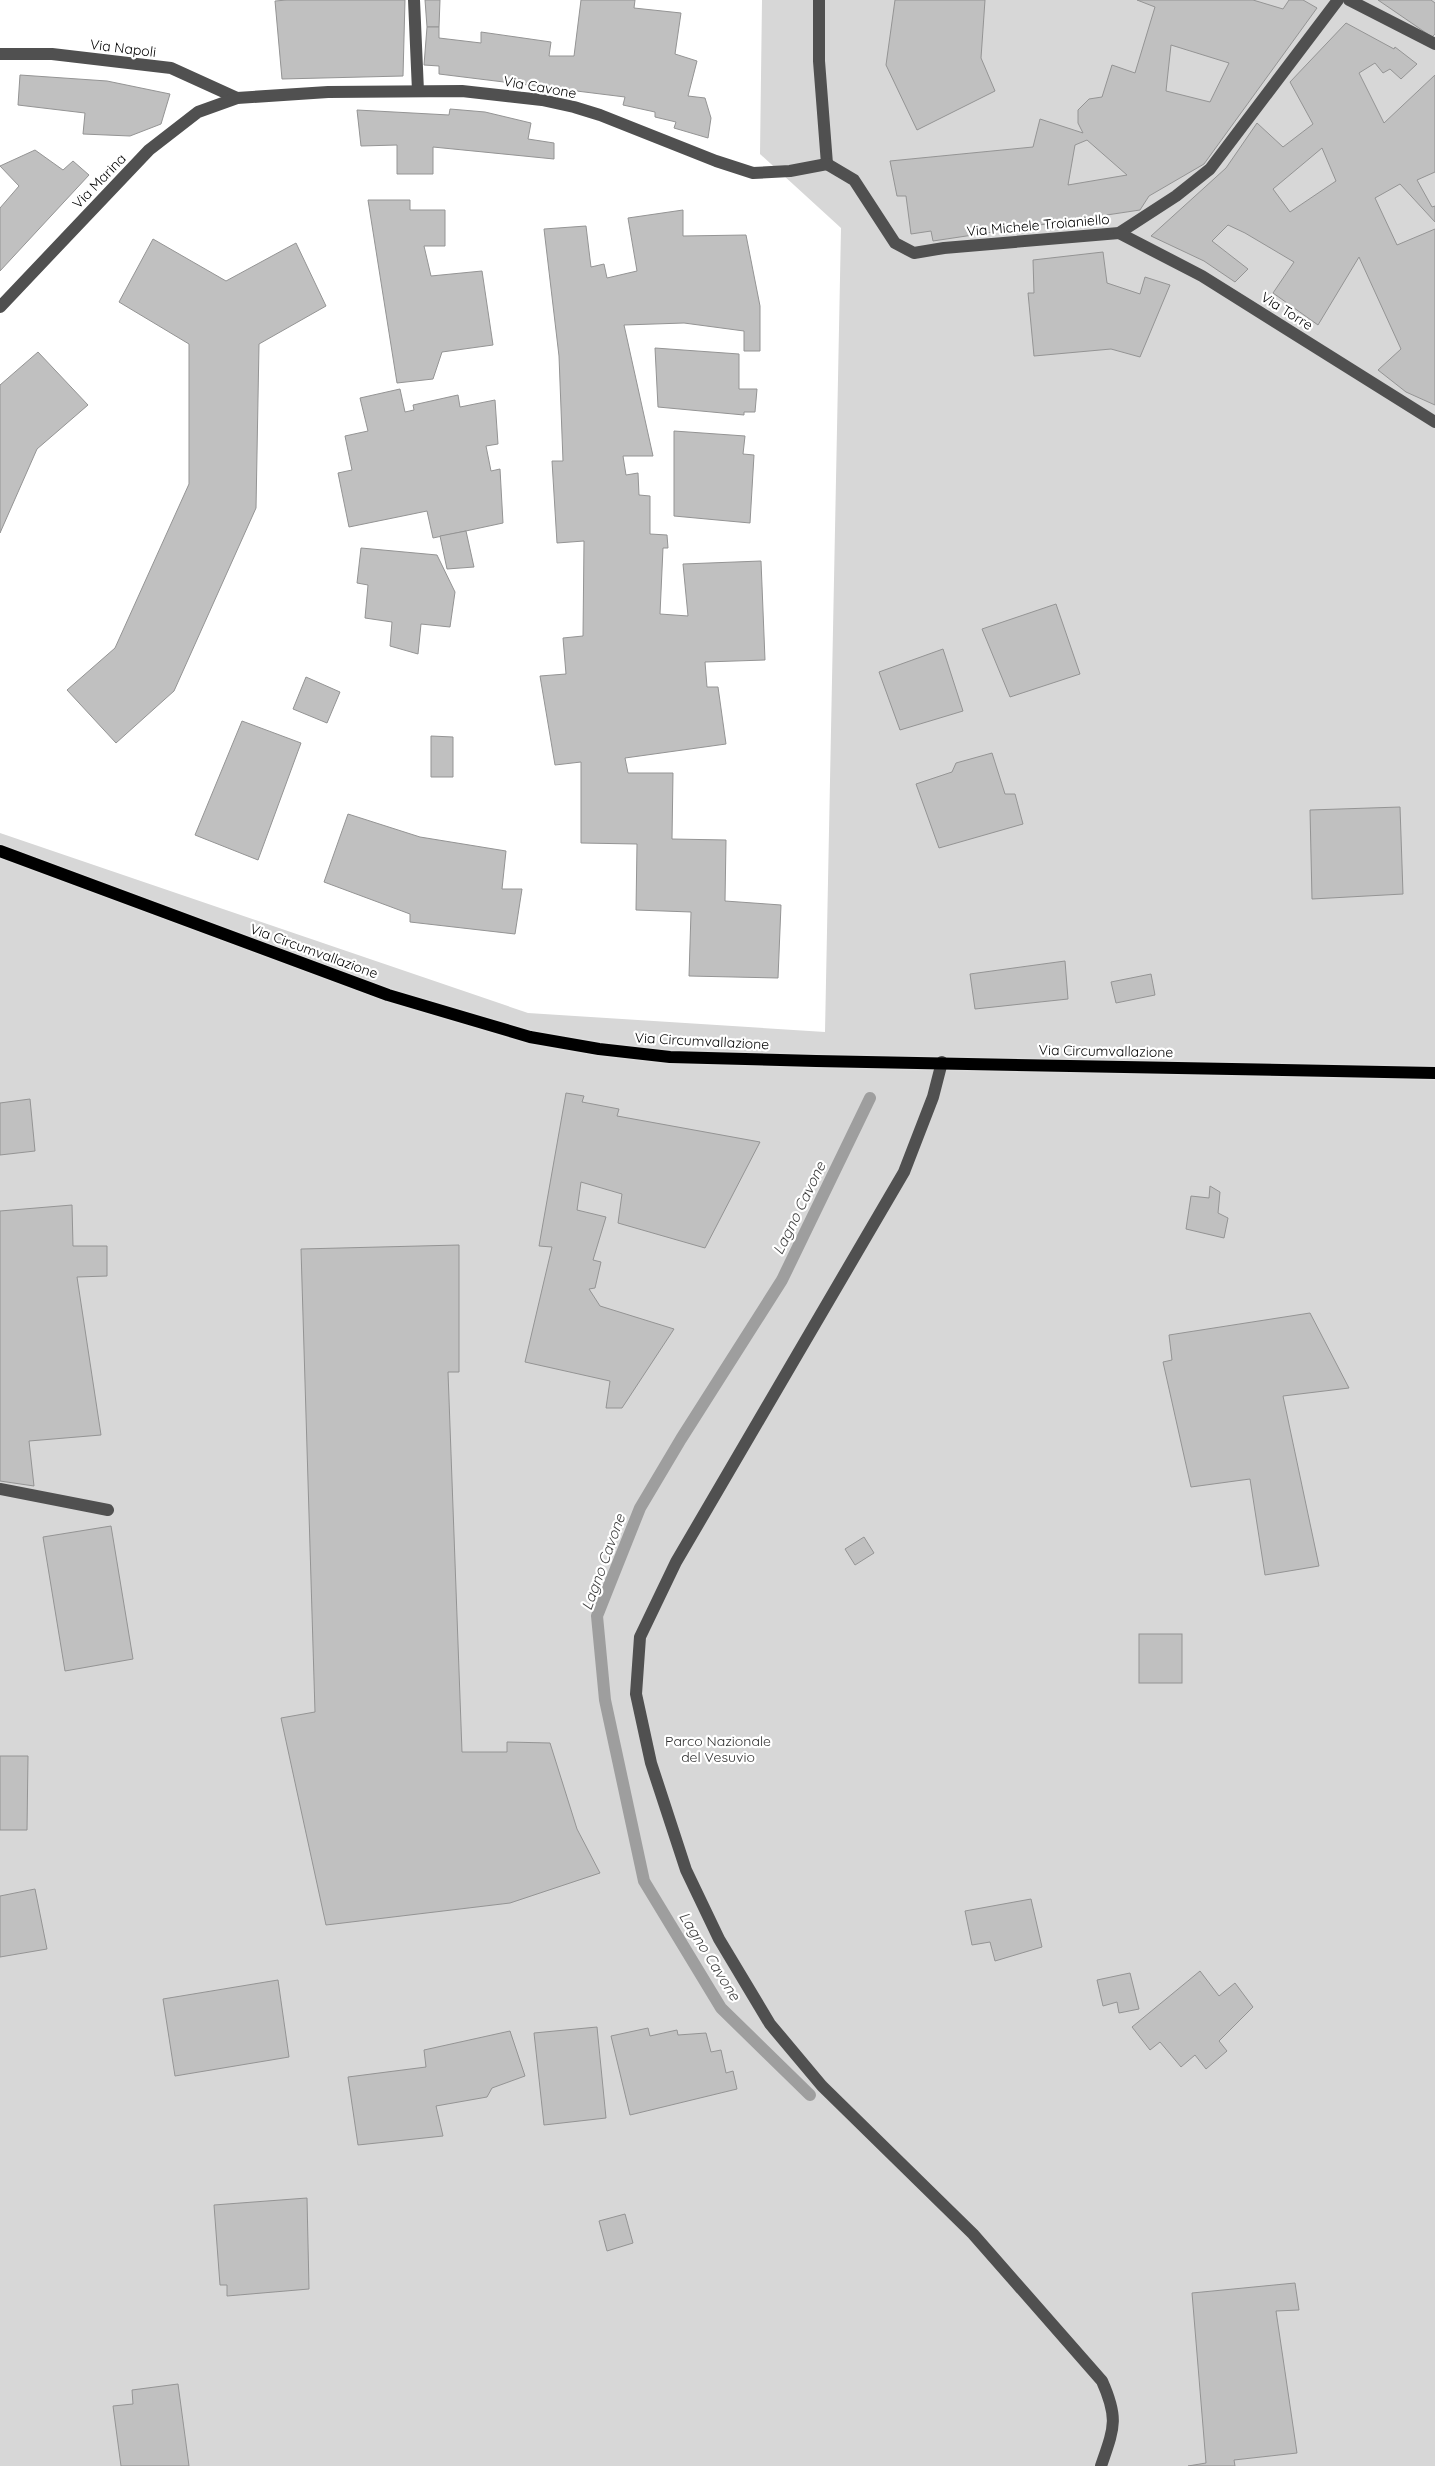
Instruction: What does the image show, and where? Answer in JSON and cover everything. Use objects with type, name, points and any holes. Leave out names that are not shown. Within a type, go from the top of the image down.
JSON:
[{"type":"main road","name":"Via Circumvallazione","points":[[0,851],[388,994],[530,1036],[599,1049],[670,1057],[1435,1073]]},
{"type":"street","points":[[414,0],[418,91]]},
{"type":"street","points":[[819,0],[819,61],[827,164]]},
{"type":"street","name":"Via Michele Troianiello","points":[[827,164],[854,180],[895,243],[914,253],[944,248],[1119,233],[1176,196],[1210,169],[1338,0]]},
{"type":"street","points":[[1349,0],[1435,44]]},
{"type":"street","name":"Via Napoli","points":[[0,54],[52,54],[171,68],[237,98]]},
{"type":"street","name":"Via Cavone","points":[[237,98],[328,92],[462,91],[542,100],[600,114],[716,161],[754,173],[790,171],[827,164]]},
{"type":"street","name":"Via Marina","points":[[0,307],[149,150],[198,112],[237,98]]},
{"type":"street","name":"Via Torre","points":[[1119,233],[1202,276],[1435,422]]},
{"type":"street","points":[[942,1062],[933,1097],[904,1172],[676,1562],[640,1637],[636,1694],[651,1763],[686,1870],[719,1939],[770,2024],[822,2086],[973,2234],[1102,2381],[1112,2404],[1113,2432],[1101,2466]]},
{"type":"street","points":[[0,1489],[108,1510]]},
{"type":"green space","name":"Parco Nazionale del Vesuvio","points":[[762,0],[1435,0],[1435,2466],[0,2466],[0,833],[528,1013],[825,1032],[841,228],[760,154]]},
{"type":"building","points":[[405,0],[403,76],[282,79],[275,1]]},
{"type":"building","points":[[425,0],[440,0],[439,27],[427,27]]},
{"type":"building","points":[[581,0],[635,0],[634,8],[681,13],[675,54],[697,61],[688,96],[705,98],[711,118],[708,138],[674,128],[676,122],[655,117],[655,112],[623,105],[625,97],[439,74],[439,66],[424,65],[427,27],[439,27],[439,38],[481,43],[481,32],[551,42],[549,56],[574,56]]},
{"type":"building","points":[[895,0],[985,0],[981,58],[995,91],[917,130],[886,65]]},
{"type":"building","points":[[1137,0],[1253,0],[1283,9],[1289,0],[1303,0],[1317,8],[1204,164],[1149,196],[1140,210],[933,241],[931,231],[911,234],[906,196],[897,196],[890,161],[1033,147],[1040,119],[1083,133],[1078,123],[1078,110],[1089,99],[1102,97],[1112,65],[1135,73],[1155,7]],"holes":[[[1171,45],[1229,63],[1210,102],[1166,91]],[[1087,140],[1127,175],[1068,185],[1075,145]]]},
{"type":"building","points":[[1378,0],[1431,0],[1435,3],[1435,34],[1432,37]]},
{"type":"building","points":[[1346,23],[1394,49],[1395,47],[1417,64],[1401,79],[1390,69],[1383,73],[1375,63],[1359,73],[1384,123],[1435,75],[1435,172],[1417,180],[1432,207],[1435,206],[1435,222],[1400,184],[1375,198],[1397,245],[1435,229],[1435,405],[1406,392],[1378,370],[1401,349],[1359,257],[1318,325],[1273,293],[1294,262],[1245,233],[1228,225],[1212,241],[1248,269],[1235,282],[1204,261],[1151,236],[1226,168],[1257,123],[1283,147],[1313,124],[1290,82]],"holes":[[[1322,148],[1336,181],[1290,212],[1273,189]]]},
{"type":"building","points":[[20,75],[107,81],[170,94],[161,124],[130,136],[83,134],[85,113],[18,105]]},
{"type":"building","points":[[450,109],[485,112],[531,123],[528,139],[554,143],[554,159],[433,147],[433,174],[397,174],[397,145],[361,146],[357,110],[449,115]]},
{"type":"building","points":[[35,150],[63,170],[73,161],[89,175],[0,271],[0,208],[19,186],[0,166]]},
{"type":"building","points":[[368,200],[410,200],[410,210],[445,210],[445,246],[424,246],[431,276],[482,271],[493,345],[442,352],[433,379],[397,383]]},
{"type":"building","points":[[683,210],[683,236],[746,235],[760,306],[760,351],[744,351],[744,331],[684,323],[624,325],[653,456],[623,456],[626,475],[638,473],[639,495],[650,496],[650,534],[667,535],[668,548],[663,548],[660,614],[688,616],[683,564],[761,561],[765,660],[705,662],[707,687],[718,687],[726,744],[625,758],[628,773],[673,773],[672,839],[726,840],[725,901],[781,905],[778,978],[689,976],[691,912],[636,910],[637,844],[581,843],[581,762],[555,765],[540,676],[566,674],[563,638],[583,636],[584,541],[557,543],[552,461],[563,461],[559,356],[544,229],[586,226],[591,267],[604,264],[607,278],[637,271],[628,218]]},
{"type":"building","points":[[153,239],[226,281],[296,243],[326,306],[259,344],[256,508],[174,691],[116,743],[67,690],[115,648],[189,484],[189,344],[119,302]]},
{"type":"building","points":[[1103,252],[1107,283],[1140,294],[1145,277],[1170,285],[1140,357],[1111,349],[1034,356],[1028,293],[1034,293],[1033,260]]},
{"type":"building","points":[[655,348],[739,354],[739,389],[757,389],[755,412],[744,412],[744,415],[658,407]]},
{"type":"building","points":[[38,352],[88,405],[37,449],[0,533],[0,385]]},
{"type":"building","points":[[400,389],[405,412],[414,410],[413,405],[458,395],[460,407],[495,400],[498,444],[486,446],[491,471],[500,469],[503,523],[433,538],[427,511],[349,527],[338,473],[352,470],[345,436],[368,431],[360,398]]},
{"type":"building","points":[[674,431],[745,436],[743,454],[754,455],[750,523],[674,516]]},
{"type":"building","points":[[466,531],[474,567],[447,569],[440,536]]},
{"type":"building","points":[[361,548],[437,555],[455,592],[450,627],[421,624],[418,654],[390,646],[392,622],[365,618],[368,585],[357,583]]},
{"type":"building","points":[[1056,604],[1080,674],[1010,697],[982,629]]},
{"type":"building","points":[[943,649],[963,711],[900,730],[879,672]]},
{"type":"building","points":[[306,677],[340,692],[327,723],[293,709]]},
{"type":"building","points":[[242,721],[301,743],[258,860],[195,835]]},
{"type":"building","points":[[431,736],[453,737],[453,777],[431,777]]},
{"type":"building","points":[[992,753],[1005,794],[1015,794],[1023,824],[939,848],[916,784],[952,772],[956,763]]},
{"type":"building","points":[[1400,807],[1403,894],[1312,899],[1310,810]]},
{"type":"building","points":[[348,814],[420,837],[506,851],[502,889],[522,889],[515,934],[410,922],[410,914],[324,882]]},
{"type":"building","points":[[1065,961],[1068,999],[975,1009],[970,974]]},
{"type":"building","points":[[1151,974],[1155,995],[1116,1003],[1111,982]]},
{"type":"building","points":[[566,1093],[584,1096],[582,1102],[619,1109],[617,1116],[760,1142],[705,1248],[618,1223],[622,1194],[581,1182],[577,1210],[606,1217],[593,1260],[601,1262],[595,1288],[589,1289],[600,1306],[674,1329],[622,1408],[606,1408],[610,1381],[525,1362],[552,1247],[539,1246]]},
{"type":"building","points":[[30,1099],[35,1151],[0,1155],[0,1103]]},
{"type":"building","points":[[1210,1186],[1220,1192],[1218,1213],[1228,1218],[1224,1238],[1186,1229],[1191,1196],[1209,1198]]},
{"type":"building","points":[[72,1205],[73,1246],[107,1246],[107,1276],[77,1277],[101,1435],[29,1441],[34,1486],[0,1481],[0,1211]]},
{"type":"building","points":[[459,1245],[459,1372],[448,1372],[462,1752],[507,1752],[507,1742],[550,1743],[577,1829],[600,1873],[510,1903],[326,1925],[281,1718],[315,1712],[301,1249]]},
{"type":"building","points":[[1310,1313],[1349,1388],[1283,1396],[1319,1566],[1265,1575],[1250,1479],[1191,1487],[1163,1362],[1172,1360],[1169,1335]]},
{"type":"building","points":[[111,1526],[133,1659],[65,1671],[43,1537]]},
{"type":"building","points":[[864,1537],[874,1553],[855,1565],[845,1549]]},
{"type":"building","points":[[1139,1634],[1182,1634],[1182,1683],[1139,1683]]},
{"type":"building","points":[[0,1756],[28,1756],[27,1830],[0,1830]]},
{"type":"building","points":[[35,1889],[47,1949],[0,1957],[0,1896]]},
{"type":"building","points":[[1031,1899],[1042,1947],[995,1961],[990,1942],[972,1945],[965,1911]]},
{"type":"building","points":[[1200,1971],[1219,1996],[1235,1983],[1253,2007],[1219,2041],[1227,2051],[1206,2069],[1195,2055],[1181,2067],[1160,2042],[1150,2050],[1132,2027]]},
{"type":"building","points":[[1130,1973],[1139,2009],[1119,2013],[1117,2002],[1103,2006],[1097,1980]]},
{"type":"building","points":[[278,1980],[289,2057],[175,2076],[163,1999]]},
{"type":"building","points":[[597,2027],[606,2118],[544,2125],[534,2033]]},
{"type":"building","points":[[648,2028],[650,2036],[677,2030],[678,2035],[706,2033],[711,2052],[721,2050],[726,2073],[733,2071],[737,2089],[630,2115],[611,2036]]},
{"type":"building","points":[[510,2031],[525,2076],[492,2088],[487,2097],[436,2106],[443,2136],[358,2145],[348,2077],[426,2067],[424,2050]]},
{"type":"building","points":[[307,2198],[309,2289],[227,2296],[227,2285],[220,2285],[214,2205]]},
{"type":"building","points":[[625,2214],[633,2243],[607,2251],[599,2221]]},
{"type":"building","points":[[1295,2283],[1299,2310],[1276,2311],[1297,2453],[1234,2460],[1235,2466],[1188,2466],[1206,2463],[1192,2293]]},
{"type":"building","points":[[178,2384],[189,2466],[121,2466],[113,2406],[133,2404],[132,2390]]},
{"type":"waterway","name":"Lagno Cavone","points":[[810,2095],[721,2008],[644,1881],[605,1700],[597,1616],[640,1508],[681,1439],[782,1280],[870,1098]]}]
